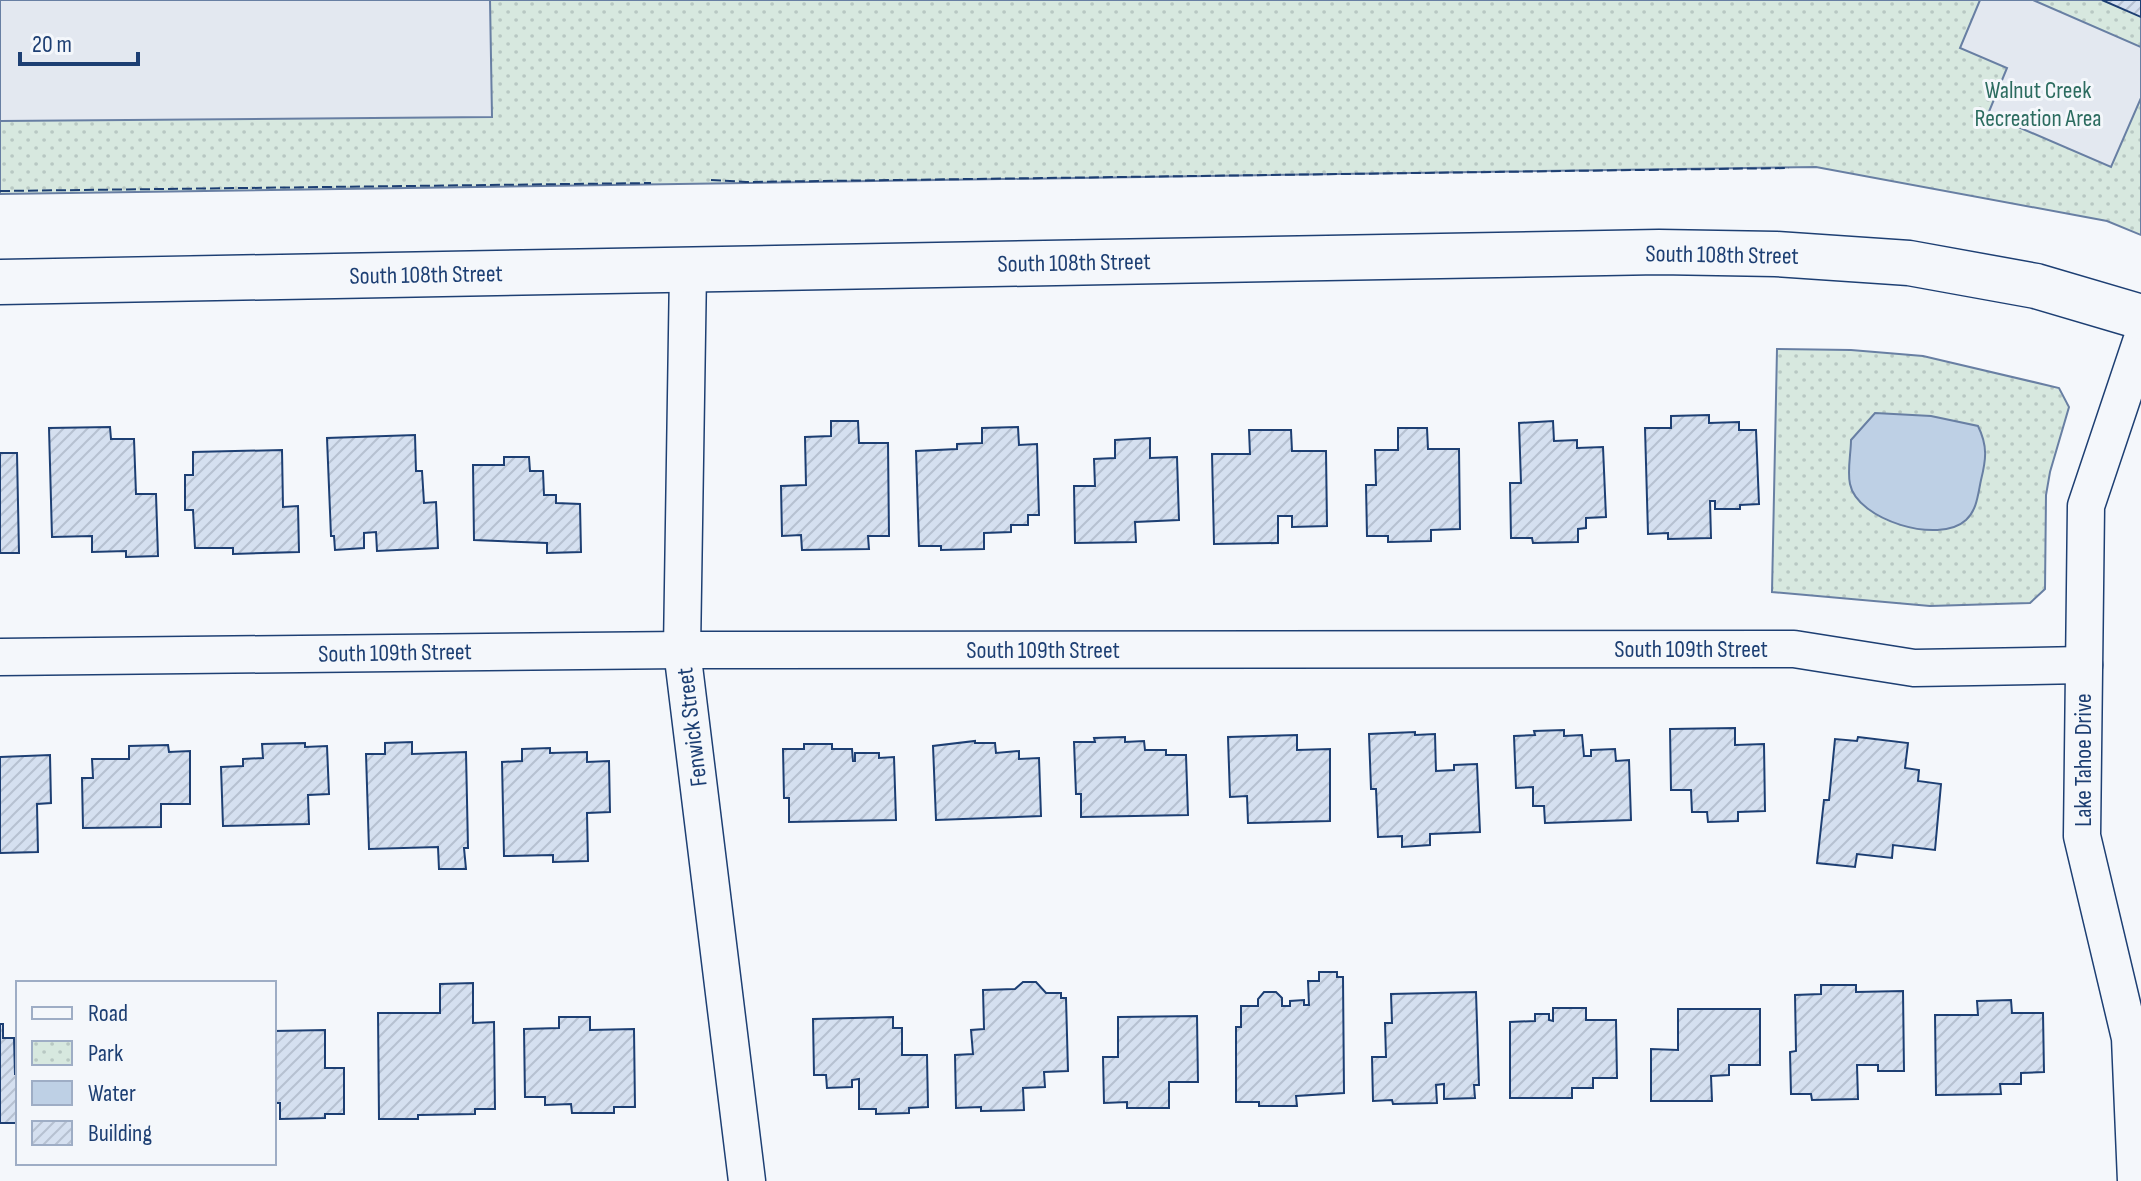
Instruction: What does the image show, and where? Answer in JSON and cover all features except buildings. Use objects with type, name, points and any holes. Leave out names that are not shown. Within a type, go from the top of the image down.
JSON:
[{"type":"street","name":"South 108th Street","points":[[0,282],[1659,252],[1776,254],[1923,266],[2036,286],[2141,317]]},
{"type":"street","name":"Fenwick Street","points":[[688,270],[682,650],[747,1181]]},
{"type":"street","name":"Lake Tahoe Drive","points":[[2136,1181],[2130,1038],[2082,836],[2086,506],[2141,342]]},
{"type":"street","name":"South 109th Street","points":[[0,657],[682,650],[1794,649],[1914,668],[2084,665]]},
{"type":"green space","name":"Walnut Creek Recreation Area","points":[[0,0],[2141,0],[2141,235],[2107,221],[1816,167],[0,194]]},
{"type":"green space","points":[[1777,349],[1851,350],[1923,356],[2059,388],[2069,407],[2046,495],[2045,589],[2030,603],[1930,606],[1772,592]]},
{"type":"shaded area","points":[[0,0],[490,0],[492,117],[0,121]]},
{"type":"shaded area","points":[[1980,0],[2033,0],[2141,47],[2141,98],[2111,167],[1988,114],[2007,68],[1960,48]]},
{"type":"water","points":[[1875,413],[1931,416],[1978,426],[1985,447],[1985,459],[1973,512],[1966,520],[1954,527],[1919,529],[1883,518],[1856,497],[1849,479],[1851,440]]},
{"type":"fence","points":[[711,180],[1789,168]]},
{"type":"fence","points":[[0,191],[651,183]]}]
